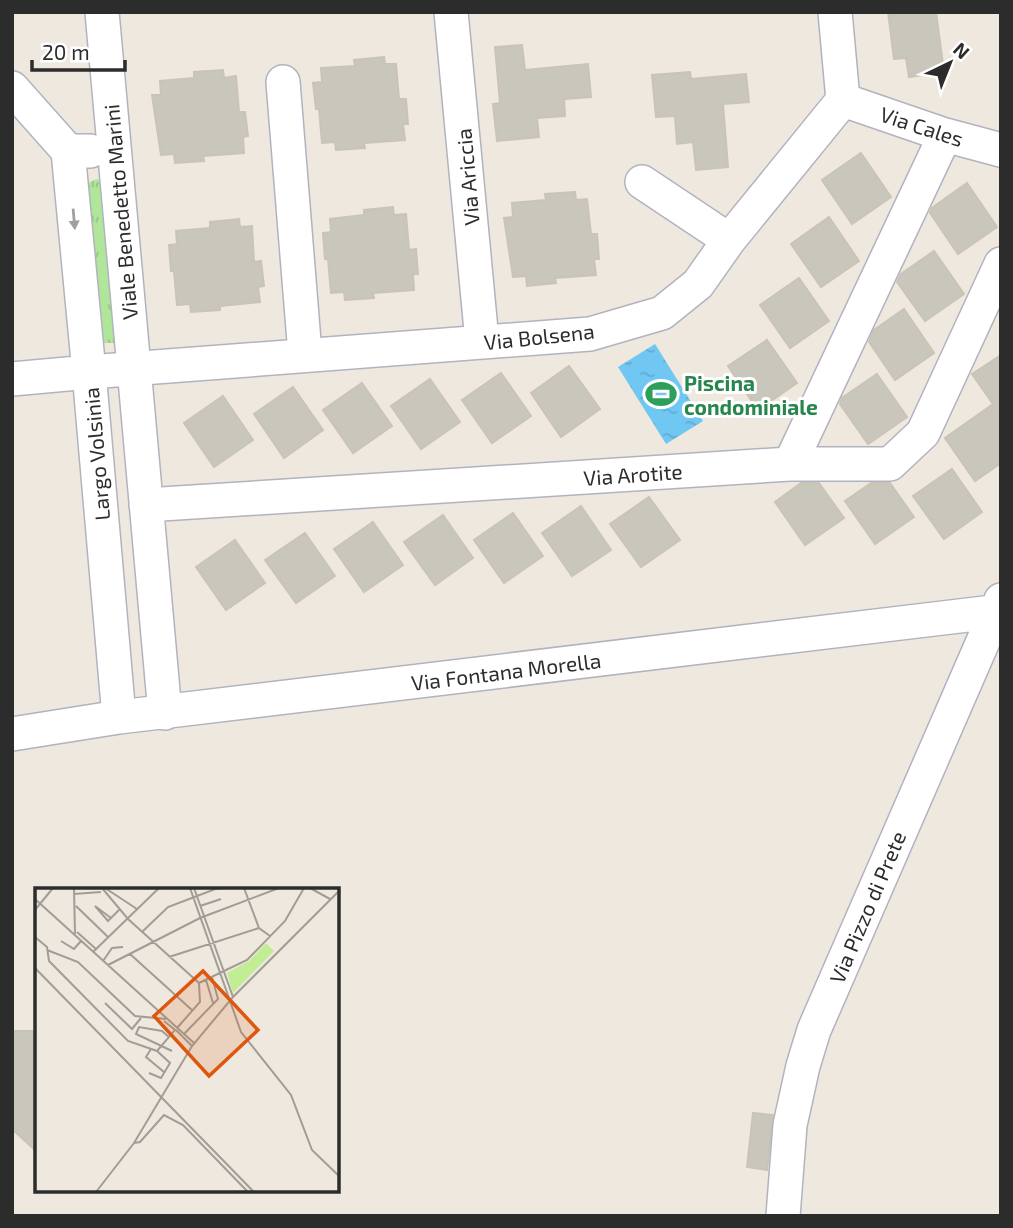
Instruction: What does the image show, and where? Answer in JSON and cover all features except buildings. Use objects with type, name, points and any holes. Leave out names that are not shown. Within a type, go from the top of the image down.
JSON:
[{"type":"street","name":"Viale Benedetto Marini","points":[[102,12],[135,369]]},
{"type":"street","name":"Via Ariccia","points":[[452,12],[482,341]]},
{"type":"street","points":[[835,12],[843,100]]},
{"type":"street","points":[[283,82],[305,354]]},
{"type":"street","points":[[12,88],[68,151],[89,372],[12,379]]},
{"type":"street","name":"Via Bolsena","points":[[135,369],[590,334],[662,313],[698,284],[729,240],[843,100]]},
{"type":"street","name":"Via Cales","points":[[843,100],[945,135],[1001,150]]},
{"type":"street","points":[[790,464],[945,135]]},
{"type":"street","points":[[68,151],[113,151]]},
{"type":"street","points":[[642,182],[729,240]]},
{"type":"street","name":"Via Arotite","points":[[146,505],[790,464],[890,464],[923,433],[1001,264]]},
{"type":"street","points":[[135,369],[165,713]]},
{"type":"street","name":"Largo Volsinia","points":[[119,717],[89,372],[135,369]]},
{"type":"street","name":"Via Fontana Morella","points":[[12,734],[119,717],[999,607]]},
{"type":"street","name":"Via Pizzo di Prete","points":[[783,1216],[790,1125],[814,1030],[999,607]]},
{"type":"green space","points":[[97,179],[107,185],[118,339],[114,343],[99,340],[85,184]]},
{"type":"water","name":"Piscina condominiale","points":[[655,344],[703,421],[666,444],[618,367]]},
{"type":"place","name":"Piscina condominiale","points":[[661,394]]}]
